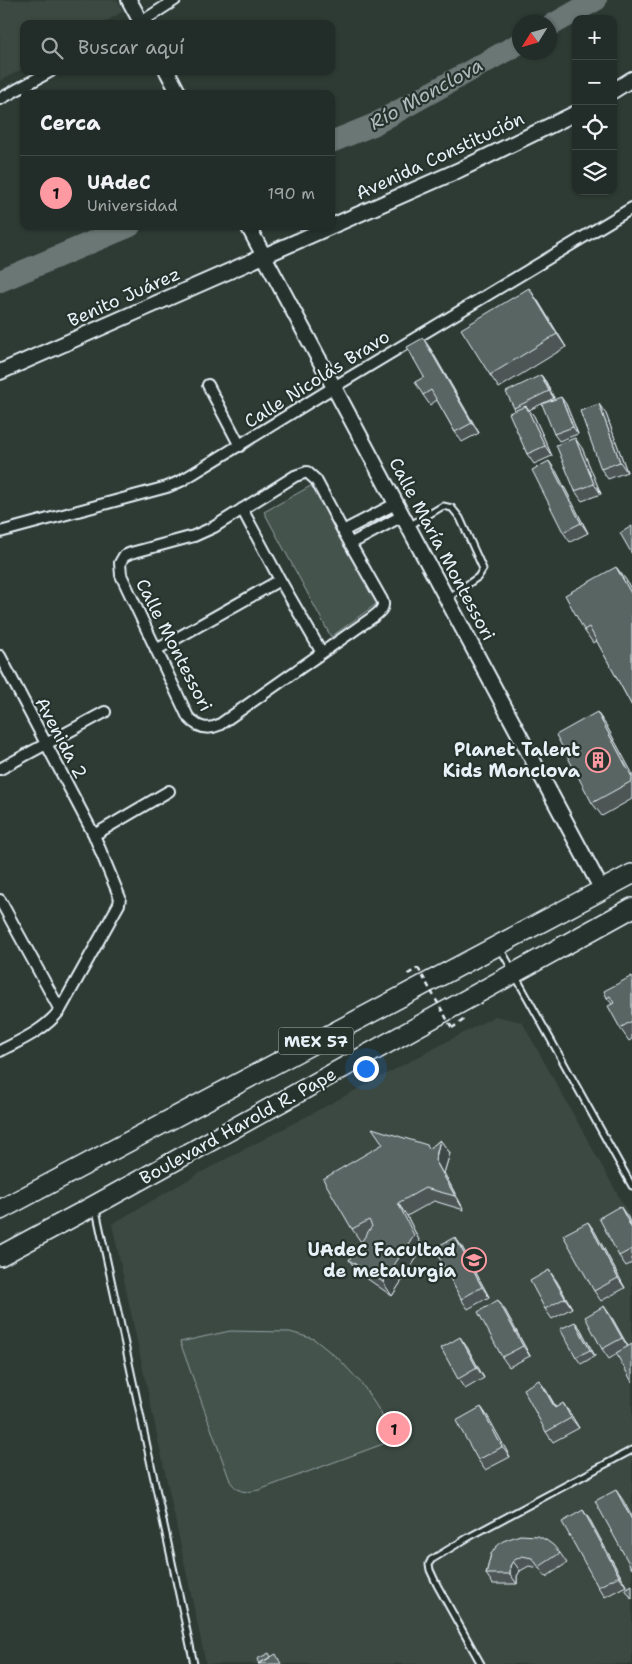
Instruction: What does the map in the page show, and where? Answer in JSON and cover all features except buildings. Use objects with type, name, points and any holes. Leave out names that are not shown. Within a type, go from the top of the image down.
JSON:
[{"type":"highway","name":"Boulevard Harold R. Pape","points":[[0,1210],[632,874]]},
{"type":"highway","name":"Boulevard Harold R. Pape","points":[[0,1256],[632,908]]},
{"type":"main road","points":[[129,0],[139,20]]},
{"type":"main road","points":[[169,75],[177,90]]},
{"type":"main road","points":[[617,88],[632,79]]},
{"type":"main road","name":"Avenida Constitución","points":[[335,225],[457,171],[572,114]]},
{"type":"main road","name":"Calle María Montessori","points":[[250,230],[602,890]]},
{"type":"main road","name":"Avenida Constitución","points":[[264,256],[323,230]]},
{"type":"main road","name":"Benito Juárez","points":[[0,372],[264,256]]},
{"type":"street","points":[[145,20],[175,0]]},
{"type":"street","points":[[0,99],[44,75]]},
{"type":"street","name":"Calle Nicolás Bravo","points":[[0,532],[167,487],[198,472],[334,386],[632,208]]},
{"type":"street","points":[[208,385],[240,446]]},
{"type":"street","name":"Calle Montessori","points":[[307,472],[316,480],[343,531],[384,604],[379,613],[219,725],[213,728],[203,728],[195,724],[188,717],[121,575],[119,565],[121,559],[131,553],[194,536],[214,527],[295,476],[307,472]]},
{"type":"street","points":[[242,509],[322,653]]},
{"type":"street","points":[[343,531],[402,516]]},
{"type":"street","points":[[350,544],[402,516]]},
{"type":"street","points":[[156,650],[280,580]]},
{"type":"street","name":"Avenida 2","points":[[0,656],[45,745],[94,835],[120,898],[113,915],[53,1020],[0,1051]]},
{"type":"street","points":[[0,769],[105,712]]},
{"type":"street","points":[[94,835],[169,791]]},
{"type":"street","points":[[0,900],[60,1010]]},
{"type":"lane","points":[[402,516],[443,506],[452,508],[460,518],[483,569],[478,578],[447,598]]},
{"type":"lane","points":[[498,945],[632,1186]]},
{"type":"lane","points":[[95,1205],[194,1664]]},
{"type":"lane","points":[[481,1664],[437,1585],[430,1570],[431,1560],[469,1537],[632,1450]]},
{"type":"path","points":[[418,968],[452,1028],[470,1016]]},
{"type":"shaded area","points":[[0,0],[117,0],[123,11],[108,20],[20,20],[20,70],[0,81]]},
{"type":"shaded area","points":[[316,483],[379,602],[331,637],[264,512]]},
{"type":"shaded area","points":[[495,1016],[522,1022],[632,1220],[632,1664],[206,1664],[112,1224],[198,1174]]},
{"type":"shaded area","points":[[230,1331],[290,1332],[314,1339],[340,1360],[362,1384],[381,1413],[391,1441],[259,1490],[246,1492],[236,1488],[230,1481],[180,1342]]},
{"type":"waterway","name":"Río Monclova","points":[[557,22],[596,0]]},
{"type":"waterway","name":"Río Monclova","points":[[335,140],[373,125],[512,47]]},
{"type":"waterway","name":"Río Monclova","points":[[0,281],[121,230]]},
{"type":"place","name":"Planet Talent Kids Monclova","points":[[598,760]]},
{"type":"place","name":"UAdeC Facultad de metalurgia","points":[[474,1260]]},
{"type":"place","name":"UAdeC","points":[[394,1429]]}]
